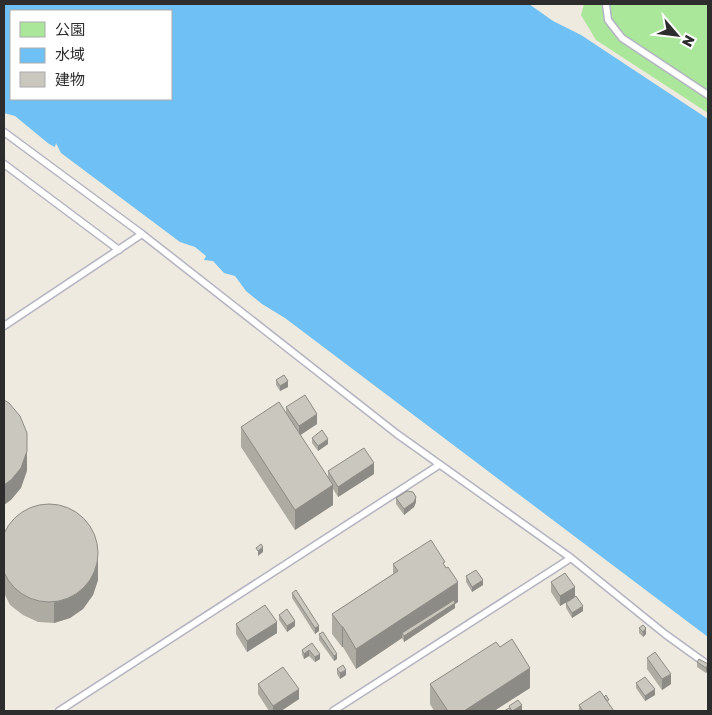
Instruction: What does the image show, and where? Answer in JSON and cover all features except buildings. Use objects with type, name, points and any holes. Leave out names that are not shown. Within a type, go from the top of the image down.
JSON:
[{"type":"lane","points":[[606,4],[608,20],[622,38],[708,95]]},
{"type":"lane","points":[[4,132],[142,234],[440,465],[571,558],[708,666]]},
{"type":"lane","points":[[4,164],[119,250]]},
{"type":"lane","points":[[4,326],[142,234]]},
{"type":"lane","points":[[59,711],[440,465]]},
{"type":"lane","points":[[333,711],[571,558]]},
{"type":"green space","points":[[584,4],[708,4],[708,113],[596,40],[581,15]]},
{"type":"water","points":[[4,4],[529,4],[553,21],[581,35],[708,119],[708,637],[285,318],[262,304],[246,291],[235,276],[224,273],[213,261],[204,260],[206,256],[195,247],[180,242],[61,153],[56,143],[55,147],[49,144],[15,116],[4,113]]}]
